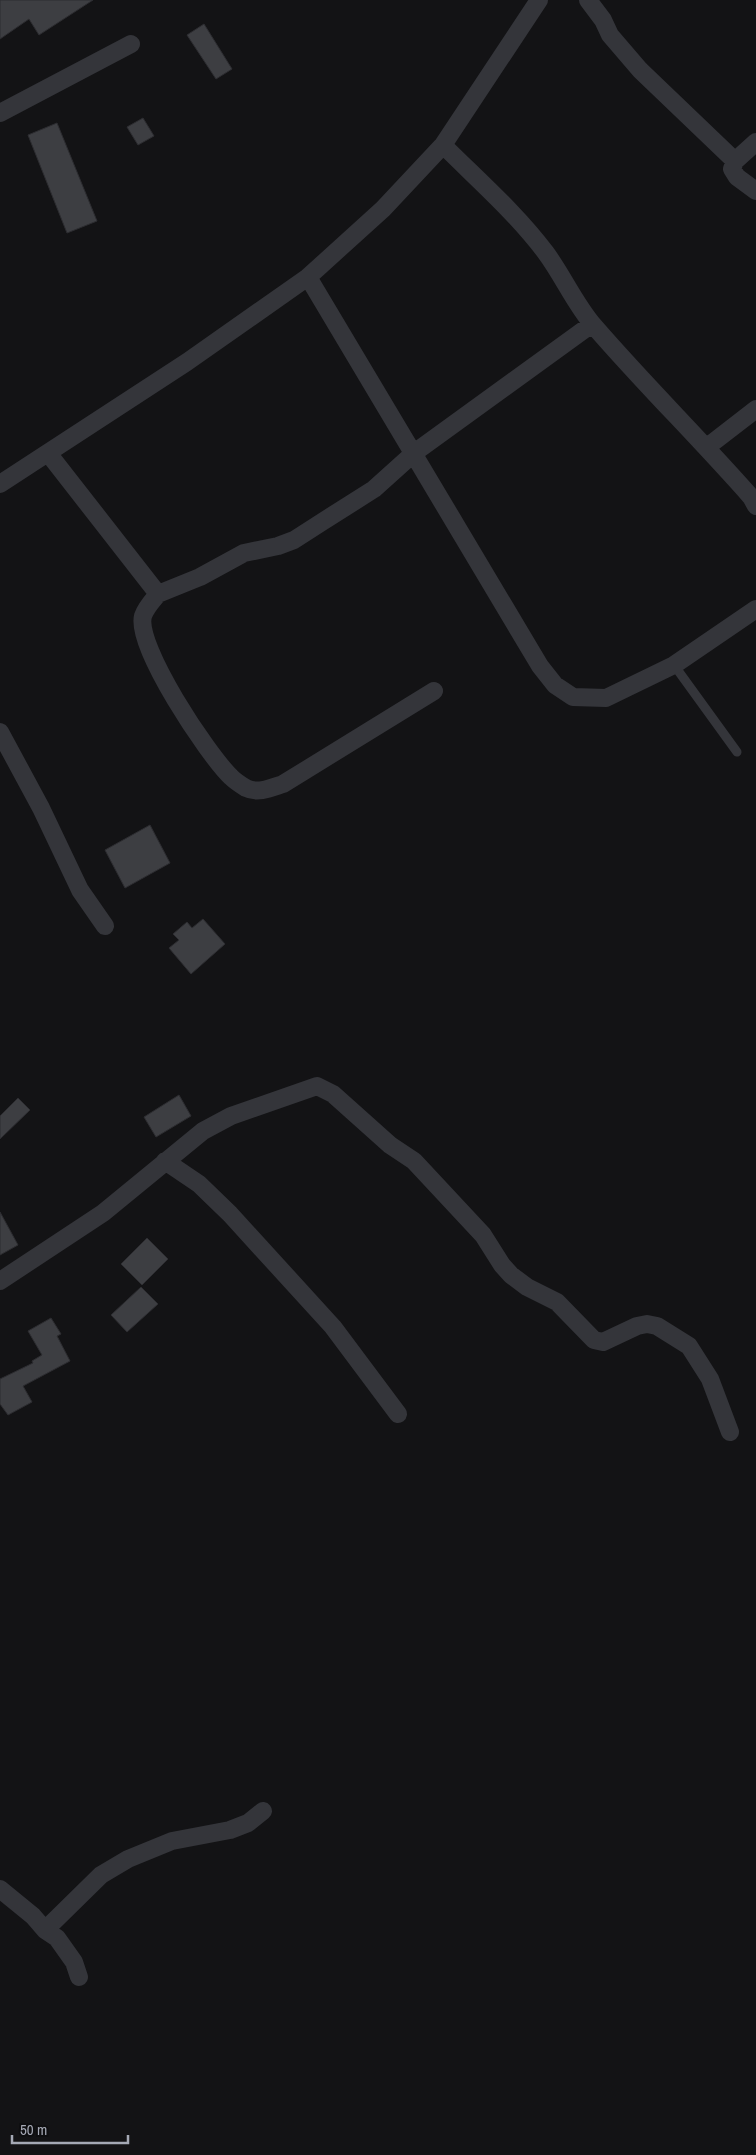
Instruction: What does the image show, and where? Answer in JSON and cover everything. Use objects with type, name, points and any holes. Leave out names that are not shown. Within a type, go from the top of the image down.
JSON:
[{"type":"street","points":[[1,480],[48,452],[187,362],[308,278],[383,209],[443,145],[539,0]]},
{"type":"street","points":[[588,0],[598,12],[610,35],[640,70],[734,162]]},
{"type":"street","points":[[0,113],[132,44]]},
{"type":"street","points":[[756,142],[734,162],[732,169],[737,177],[756,191]]},
{"type":"street","points":[[443,145],[526,228],[547,254],[592,324],[668,408],[707,446],[751,497],[756,506]]},
{"type":"street","points":[[308,278],[540,666],[555,685],[573,697],[606,698],[674,665],[756,609]]},
{"type":"street","points":[[434,691],[283,784],[265,790],[248,789],[232,779],[214,759],[193,729],[169,688],[153,654],[143,629],[143,616],[158,594],[200,577],[244,552],[278,546],[294,540],[374,489],[414,453],[592,324]]},
{"type":"street","points":[[707,446],[756,409]]},
{"type":"street","points":[[48,452],[158,594]]},
{"type":"street","points":[[0,732],[41,808],[80,890],[105,926]]},
{"type":"street","points":[[0,1281],[103,1213],[203,1131],[231,1116],[316,1086],[333,1094],[390,1144],[414,1161],[483,1235],[511,1275],[526,1287],[557,1302],[594,1340],[603,1342],[637,1326],[647,1324],[657,1326],[689,1346],[710,1379],[730,1432]]},
{"type":"street","points":[[165,1161],[199,1184],[230,1214],[333,1327],[398,1414]]},
{"type":"street","points":[[44,1930],[101,1875],[128,1859],[172,1841],[230,1830],[248,1822],[263,1811]]},
{"type":"street","points":[[0,1889],[33,1916],[44,1930],[57,1938],[74,1962],[78,1977]]},
{"type":"lane","points":[[674,665],[737,752]]},
{"type":"building","points":[[0,0],[93,0],[39,35],[29,19],[0,39]]},
{"type":"building","points":[[204,24],[232,69],[216,79],[187,35]]},
{"type":"building","points":[[143,118],[154,136],[138,145],[127,127]]},
{"type":"building","points":[[57,123],[97,221],[67,233],[28,135]]},
{"type":"building","points":[[150,825],[170,863],[125,888],[105,850]]},
{"type":"building","points":[[203,919],[225,944],[191,974],[169,948],[179,940],[173,934],[187,922],[192,928]]},
{"type":"building","points":[[179,1095],[191,1116],[156,1137],[144,1117]]},
{"type":"building","points":[[18,1098],[30,1110],[0,1139],[0,1116]]},
{"type":"building","points":[[0,1212],[18,1245],[0,1255]]},
{"type":"building","points":[[147,1238],[168,1259],[142,1285],[121,1264]]},
{"type":"building","points":[[141,1287],[158,1304],[127,1332],[111,1315]]},
{"type":"building","points":[[51,1318],[61,1334],[57,1336],[70,1361],[23,1386],[32,1402],[8,1415],[0,1404],[0,1379],[33,1363],[32,1361],[42,1355],[28,1331]]}]
